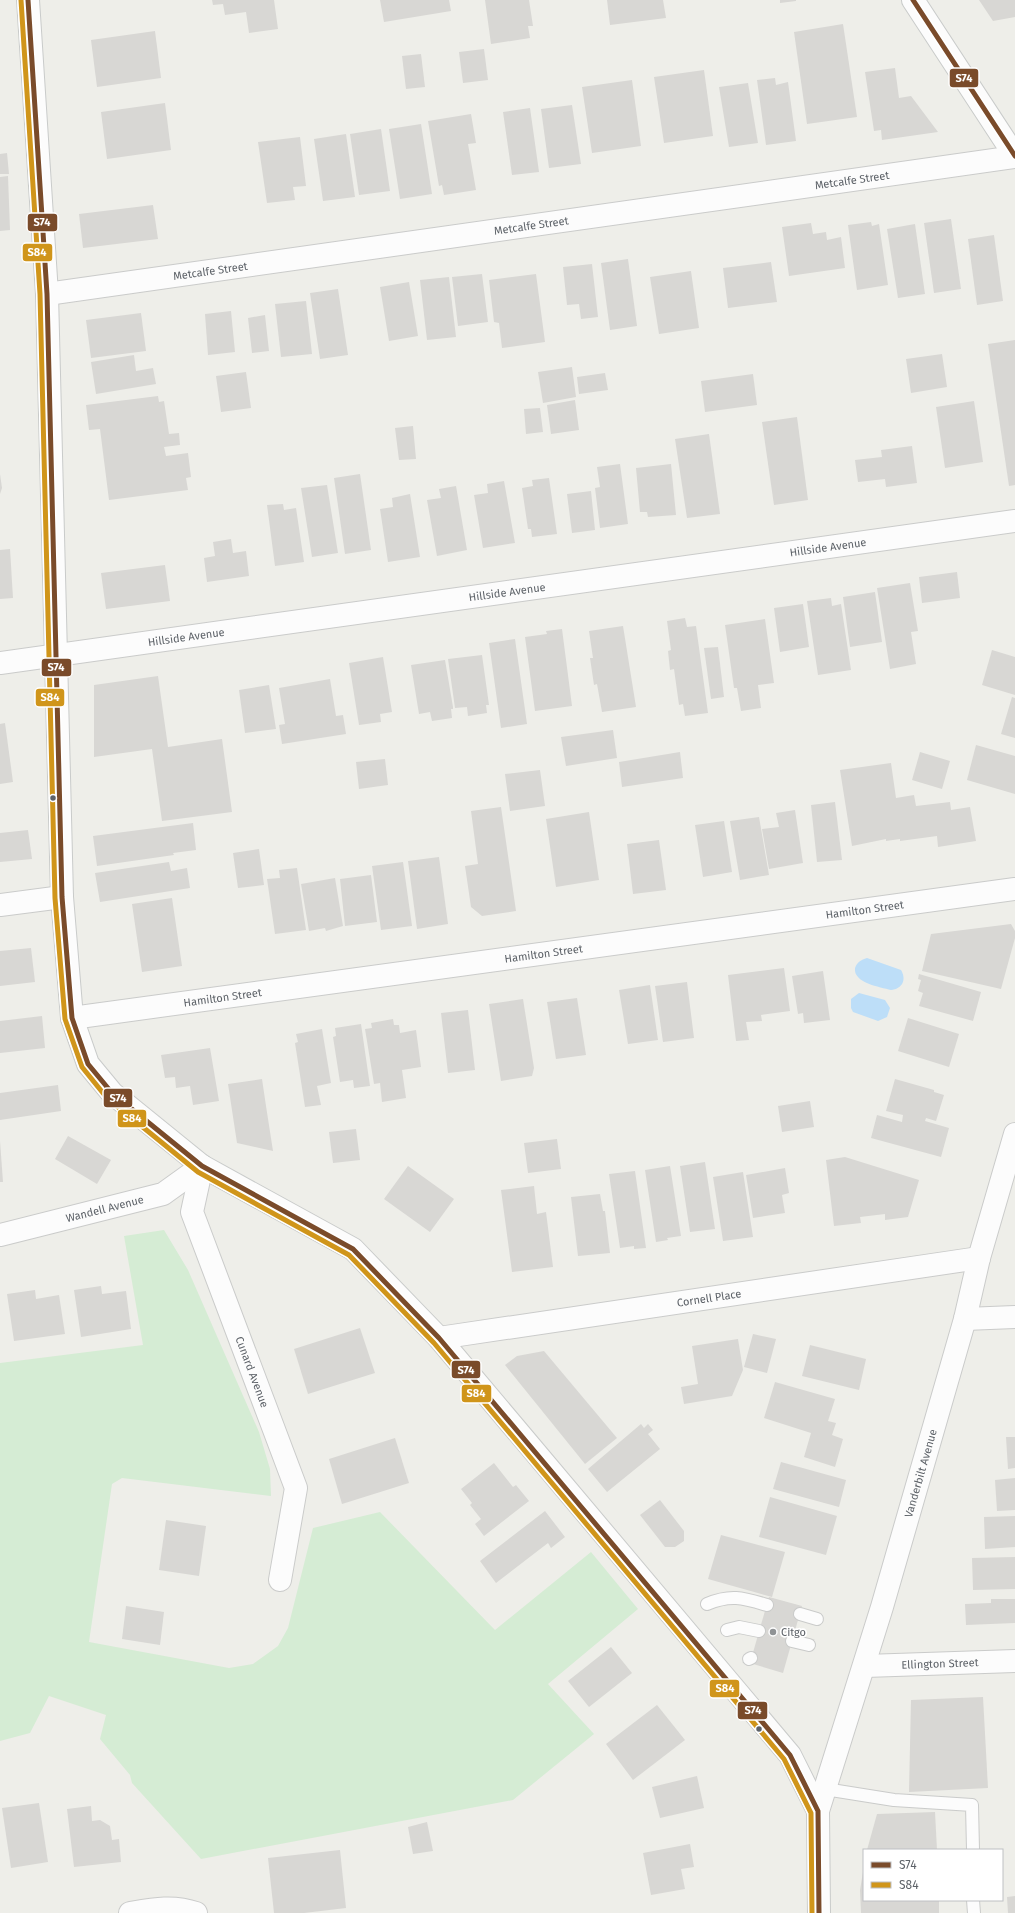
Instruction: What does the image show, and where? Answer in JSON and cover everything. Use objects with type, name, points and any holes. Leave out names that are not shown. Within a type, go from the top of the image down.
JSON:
[{"type":"street","points":[[28,0],[47,294],[62,897],[72,1018],[88,1064],[112,1093],[202,1166],[353,1249],[439,1338],[790,1755],[818,1810],[819,1913]]},
{"type":"street","points":[[913,0],[1015,156]]},
{"type":"street","name":"Metcalfe Street","points":[[47,294],[1015,156]]},
{"type":"street","name":"Hillside Avenue","points":[[0,663],[1015,521]]},
{"type":"street","name":"Hamilton Street","points":[[72,1018],[1015,889]]},
{"type":"street","points":[[0,905],[62,897]]},
{"type":"street","name":"Vanderbilt Avenue","points":[[818,1810],[865,1666],[965,1319],[979,1258],[1015,1134]]},
{"type":"street","name":"Wandell Avenue","points":[[0,1235],[163,1194],[202,1166]]},
{"type":"street","name":"Cunard Avenue","points":[[202,1166],[192,1212],[296,1488],[280,1580]]},
{"type":"street","name":"Cornell Place","points":[[439,1338],[979,1258]]},
{"type":"street","points":[[965,1319],[1015,1317]]},
{"type":"street","name":"Ellington Street","points":[[865,1666],[1015,1661]]},
{"type":"street","points":[[130,1913],[167,1907],[185,1909],[196,1913]]},
{"type":"lane","points":[[707,1604],[724,1597],[731,1597],[743,1598],[767,1605]]},
{"type":"lane","points":[[800,1614],[817,1619]]},
{"type":"lane","points":[[727,1630],[739,1627],[759,1631]]},
{"type":"lane","points":[[792,1641],[809,1645]]},
{"type":"lane","points":[[825,1789],[894,1800],[972,1804],[973,1849]]},
{"type":"lane","points":[[974,1901],[974,1913]]},
{"type":"green space","points":[[164,1230],[188,1270],[259,1432],[270,1469],[271,1496],[122,1478],[112,1484],[89,1642],[229,1668],[253,1664],[278,1646],[288,1628],[313,1528],[380,1512],[495,1630],[591,1552],[638,1609],[548,1684],[594,1734],[513,1800],[201,1859],[132,1783],[130,1775],[100,1739],[106,1715],[49,1696],[30,1733],[0,1741],[0,1363],[143,1345],[124,1236]]},
{"type":"water","points":[[867,958],[901,970],[904,977],[901,986],[891,990],[868,984],[858,977],[855,968],[857,964]]},
{"type":"water","points":[[859,993],[885,1000],[890,1008],[887,1017],[878,1021],[853,1012],[851,1008],[851,999]]},
{"type":"building","points":[[212,0],[274,0],[278,29],[249,33],[246,12],[225,15],[223,4],[213,5]]},
{"type":"building","points":[[380,0],[449,0],[451,11],[384,22]]},
{"type":"building","points":[[485,0],[529,0],[533,26],[528,26],[530,38],[491,44]]},
{"type":"building","points":[[607,0],[663,0],[666,18],[610,25]]},
{"type":"building","points":[[780,0],[796,0],[796,1],[780,3]]},
{"type":"building","points":[[979,0],[1015,0],[1015,17],[993,21]]},
{"type":"building","points":[[843,24],[857,117],[807,124],[794,32]]},
{"type":"building","points":[[155,31],[161,78],[97,87],[91,40]]},
{"type":"building","points":[[484,49],[488,80],[463,83],[459,52]]},
{"type":"building","points":[[421,54],[425,87],[406,89],[402,56]]},
{"type":"building","points":[[895,68],[899,98],[911,96],[938,132],[882,140],[881,130],[874,131],[865,72]]},
{"type":"building","points":[[704,70],[713,136],[664,143],[654,77]]},
{"type":"building","points":[[775,78],[776,85],[788,82],[796,141],[766,145],[757,80]]},
{"type":"building","points":[[632,80],[641,146],[592,153],[582,87]]},
{"type":"building","points":[[748,83],[758,143],[729,147],[719,87]]},
{"type":"building","points":[[165,103],[171,150],[107,159],[101,112]]},
{"type":"building","points":[[572,105],[581,164],[549,168],[541,109]]},
{"type":"building","points":[[530,108],[539,172],[512,175],[503,112]]},
{"type":"building","points":[[471,114],[476,143],[468,144],[476,190],[444,195],[442,185],[439,186],[428,121]]},
{"type":"building","points":[[421,124],[432,194],[400,199],[389,129]]},
{"type":"building","points":[[381,129],[390,191],[359,195],[350,134]]},
{"type":"building","points":[[346,134],[355,197],[323,201],[314,139]]},
{"type":"building","points":[[300,137],[306,186],[293,187],[295,200],[267,203],[258,142]]},
{"type":"building","points":[[7,153],[9,174],[0,174],[0,154]]},
{"type":"building","points":[[8,176],[10,230],[0,231],[0,177]]},
{"type":"building","points":[[153,205],[158,239],[83,248],[79,214]]},
{"type":"building","points":[[951,219],[961,289],[934,293],[924,223]]},
{"type":"building","points":[[871,222],[872,226],[879,224],[888,285],[857,290],[848,225]]},
{"type":"building","points":[[811,223],[813,234],[826,232],[827,240],[841,237],[845,268],[789,276],[782,227]]},
{"type":"building","points":[[915,224],[925,294],[898,298],[887,229]]},
{"type":"building","points":[[994,235],[1003,301],[977,305],[968,239]]},
{"type":"building","points":[[628,259],[637,326],[610,330],[601,263]]},
{"type":"building","points":[[771,262],[777,302],[728,308],[723,268]]},
{"type":"building","points":[[592,264],[598,317],[581,319],[579,304],[567,305],[563,267]]},
{"type":"building","points":[[691,271],[699,328],[659,334],[650,277]]},
{"type":"building","points":[[482,274],[488,322],[458,326],[452,277]]},
{"type":"building","points":[[536,274],[545,342],[502,348],[499,323],[494,322],[489,280]]},
{"type":"building","points":[[449,277],[456,337],[427,340],[420,280]]},
{"type":"building","points":[[409,282],[418,336],[389,341],[380,287]]},
{"type":"building","points":[[338,289],[348,355],[320,359],[310,293]]},
{"type":"building","points":[[306,301],[312,354],[281,357],[275,304]]},
{"type":"building","points":[[231,311],[235,352],[208,355],[205,314]]},
{"type":"building","points":[[141,313],[146,351],[91,358],[86,320]]},
{"type":"building","points":[[265,315],[269,351],[252,353],[248,318]]},
{"type":"building","points":[[1015,340],[1015,485],[1009,486],[988,344]]},
{"type":"building","points":[[942,354],[947,387],[911,393],[906,359]]},
{"type":"building","points":[[134,355],[136,371],[153,368],[156,384],[96,394],[91,362]]},
{"type":"building","points":[[572,367],[576,397],[543,403],[538,372]]},
{"type":"building","points":[[246,372],[251,408],[221,412],[216,376]]},
{"type":"building","points":[[605,373],[608,390],[579,394],[577,377]]},
{"type":"building","points":[[753,374],[757,405],[705,412],[701,381]]},
{"type":"building","points":[[158,396],[159,402],[164,401],[169,434],[179,433],[180,445],[164,447],[166,456],[188,453],[191,477],[186,478],[188,490],[109,500],[100,429],[89,430],[86,405]]},
{"type":"building","points":[[575,400],[579,430],[551,434],[547,405]]},
{"type":"building","points":[[974,401],[983,462],[945,468],[936,407]]},
{"type":"building","points":[[540,408],[543,432],[526,434],[524,409]]},
{"type":"building","points":[[797,417],[808,500],[774,505],[762,422]]},
{"type":"building","points":[[413,426],[416,459],[399,460],[395,428]]},
{"type":"building","points":[[709,434],[720,514],[687,518],[675,439]]},
{"type":"building","points":[[912,446],[917,483],[886,487],[885,479],[858,482],[855,460],[882,457],[881,450]]},
{"type":"building","points":[[620,464],[628,524],[600,528],[595,488],[600,487],[597,467]]},
{"type":"building","points":[[671,464],[676,515],[648,517],[647,512],[640,512],[636,468]]},
{"type":"building","points":[[0,474],[2,488],[0,494]]},
{"type":"building","points":[[360,474],[371,550],[345,554],[334,478]]},
{"type":"building","points":[[549,478],[557,534],[532,537],[531,529],[528,529],[522,488],[533,486],[532,480]]},
{"type":"building","points":[[504,481],[515,543],[483,548],[474,495],[488,493],[487,484]]},
{"type":"building","points":[[327,485],[338,553],[312,557],[301,488]]},
{"type":"building","points":[[456,486],[467,550],[437,556],[427,500],[441,498],[439,489]]},
{"type":"building","points":[[591,491],[595,530],[572,533],[567,494]]},
{"type":"building","points":[[410,494],[420,557],[388,562],[380,509],[393,507],[392,498]]},
{"type":"building","points":[[283,504],[284,510],[296,508],[304,562],[275,566],[267,505]]},
{"type":"building","points":[[231,539],[233,553],[246,551],[249,576],[207,582],[204,558],[215,556],[213,542]]},
{"type":"building","points":[[10,549],[13,598],[0,599],[0,550]]},
{"type":"building","points":[[165,565],[170,601],[106,609],[101,573]]},
{"type":"building","points":[[957,572],[960,598],[922,603],[919,577]]},
{"type":"building","points":[[910,583],[918,631],[911,632],[916,664],[890,669],[877,588]]},
{"type":"building","points":[[875,592],[882,642],[850,647],[843,597]]},
{"type":"building","points":[[831,598],[832,606],[841,604],[851,670],[818,675],[807,601]]},
{"type":"building","points":[[803,604],[809,647],[780,652],[774,608]]},
{"type":"building","points":[[685,618],[687,627],[696,626],[708,713],[685,716],[683,704],[679,705],[674,669],[670,670],[668,651],[671,650],[667,621]]},
{"type":"building","points":[[765,619],[774,683],[758,685],[761,708],[741,711],[737,688],[734,688],[725,625]]},
{"type":"building","points":[[623,626],[636,707],[602,712],[597,684],[594,685],[590,658],[593,658],[589,631]]},
{"type":"building","points":[[562,629],[572,706],[535,711],[525,637],[547,634],[546,631]]},
{"type":"building","points":[[515,639],[527,724],[501,728],[489,643]]},
{"type":"building","points":[[718,647],[724,697],[711,699],[704,648]]},
{"type":"building","points":[[992,650],[1015,657],[1015,695],[982,685]]},
{"type":"building","points":[[482,655],[489,705],[486,705],[487,713],[468,716],[467,707],[455,708],[448,659]]},
{"type":"building","points":[[383,657],[392,712],[380,714],[381,722],[359,725],[349,663]]},
{"type":"building","points":[[445,660],[453,707],[453,709],[451,709],[452,718],[432,721],[430,712],[419,714],[411,665]]},
{"type":"building","points":[[158,676],[168,747],[222,739],[232,812],[162,821],[152,749],[94,757],[94,685]]},
{"type":"building","points":[[330,679],[336,716],[343,715],[346,734],[282,744],[279,725],[285,724],[279,688]]},
{"type":"building","points":[[269,685],[276,729],[245,733],[239,690]]},
{"type":"building","points":[[1012,697],[1015,698],[1015,738],[1001,734]]},
{"type":"building","points":[[5,723],[13,782],[0,784],[0,724]]},
{"type":"building","points":[[613,730],[617,758],[566,766],[561,737]]},
{"type":"building","points":[[976,745],[1015,756],[1015,794],[967,780]]},
{"type":"building","points":[[680,752],[683,778],[622,787],[619,762]]},
{"type":"building","points":[[920,752],[950,761],[942,789],[912,780]]},
{"type":"building","points":[[385,759],[388,785],[359,789],[356,762]]},
{"type":"building","points":[[891,763],[896,798],[914,795],[916,806],[950,802],[951,810],[970,807],[976,841],[938,847],[937,836],[900,841],[900,839],[886,841],[886,839],[852,846],[840,770]]},
{"type":"building","points":[[540,770],[545,806],[510,811],[505,774]]},
{"type":"building","points":[[835,802],[842,860],[817,862],[811,805]]},
{"type":"building","points":[[501,807],[516,911],[482,916],[471,907],[465,866],[478,864],[471,811]]},
{"type":"building","points":[[795,810],[803,863],[769,869],[762,829],[779,827],[776,813]]},
{"type":"building","points":[[589,812],[599,880],[556,887],[546,819]]},
{"type":"building","points":[[759,817],[769,875],[740,880],[730,821]]},
{"type":"building","points":[[724,821],[732,872],[703,877],[695,825]]},
{"type":"building","points":[[193,823],[196,850],[173,853],[174,855],[97,866],[93,836]]},
{"type":"building","points":[[28,830],[32,859],[0,862],[0,833]]},
{"type":"building","points":[[659,840],[666,890],[633,894],[627,844]]},
{"type":"building","points":[[259,849],[264,885],[238,888],[233,853]]},
{"type":"building","points":[[439,857],[448,924],[417,929],[408,861]]},
{"type":"building","points":[[169,862],[171,871],[187,868],[190,888],[100,902],[95,873]]},
{"type":"building","points":[[403,862],[412,926],[381,930],[372,866]]},
{"type":"building","points":[[297,868],[306,930],[275,934],[267,879],[280,878],[279,870]]},
{"type":"building","points":[[371,875],[377,922],[345,926],[340,879]]},
{"type":"building","points":[[335,878],[343,926],[326,931],[325,928],[309,931],[301,884]]},
{"type":"building","points":[[172,898],[182,966],[142,972],[132,904]]},
{"type":"building","points":[[1011,924],[1015,931],[1015,938],[1001,989],[922,971],[931,934]]},
{"type":"building","points":[[31,948],[35,982],[0,986],[0,951]]},
{"type":"building","points":[[784,968],[790,1011],[761,1015],[762,1021],[746,1022],[749,1040],[736,1041],[728,975]]},
{"type":"building","points":[[823,971],[830,1020],[804,1023],[803,1013],[798,1014],[792,976]]},
{"type":"building","points":[[919,974],[981,992],[973,1021],[919,1006],[923,993],[918,991],[921,980],[918,979]]},
{"type":"building","points":[[687,982],[694,1038],[663,1042],[655,986]]},
{"type":"building","points":[[650,985],[658,1040],[628,1044],[619,990]]},
{"type":"building","points":[[577,998],[586,1055],[556,1059],[547,1002]]},
{"type":"building","points":[[523,999],[534,1068],[532,1076],[501,1081],[489,1004]]},
{"type":"building","points":[[468,1010],[475,1070],[448,1073],[441,1013]]},
{"type":"building","points":[[42,1016],[45,1048],[0,1053],[0,1021]]},
{"type":"building","points":[[908,1018],[959,1034],[949,1067],[898,1051]]},
{"type":"building","points":[[393,1019],[394,1025],[399,1025],[400,1033],[416,1030],[421,1067],[402,1070],[406,1098],[382,1102],[380,1083],[374,1084],[365,1029],[372,1028],[371,1023]]},
{"type":"building","points":[[361,1024],[370,1086],[354,1088],[353,1080],[340,1082],[333,1037],[336,1036],[335,1028]]},
{"type":"building","points":[[322,1029],[331,1083],[317,1086],[321,1105],[305,1107],[295,1043],[298,1042],[296,1034]]},
{"type":"building","points":[[210,1048],[219,1101],[193,1105],[190,1086],[176,1088],[175,1077],[165,1078],[161,1055]]},
{"type":"building","points":[[262,1079],[273,1151],[237,1143],[228,1084]]},
{"type":"building","points":[[895,1079],[934,1090],[934,1092],[944,1095],[936,1121],[926,1118],[925,1121],[949,1128],[941,1157],[871,1138],[877,1115],[902,1122],[903,1115],[886,1111]]},
{"type":"building","points":[[58,1085],[61,1111],[0,1120],[0,1093]]},
{"type":"building","points":[[810,1101],[814,1127],[782,1132],[778,1106]]},
{"type":"building","points":[[356,1129],[360,1160],[333,1163],[329,1132]]},
{"type":"building","points":[[68,1136],[111,1160],[97,1184],[55,1159]]},
{"type":"building","points":[[557,1139],[561,1169],[528,1173],[524,1143]]},
{"type":"building","points":[[0,1141],[3,1182],[0,1182]]},
{"type":"building","points":[[845,1157],[919,1180],[908,1217],[885,1220],[885,1214],[860,1217],[861,1223],[834,1226],[826,1160]]},
{"type":"building","points":[[705,1162],[715,1229],[690,1232],[680,1166]]},
{"type":"building","points":[[408,1166],[454,1199],[430,1232],[384,1199]]},
{"type":"building","points":[[670,1166],[681,1236],[667,1238],[668,1240],[656,1242],[645,1170]]},
{"type":"building","points":[[785,1168],[789,1193],[782,1195],[785,1213],[753,1218],[746,1175]]},
{"type":"building","points":[[635,1171],[646,1248],[634,1249],[634,1246],[620,1248],[609,1174]]},
{"type":"building","points":[[743,1172],[753,1237],[723,1241],[713,1177]]},
{"type":"building","points":[[534,1186],[537,1214],[546,1212],[553,1267],[512,1272],[501,1190]]},
{"type":"building","points":[[600,1194],[603,1211],[605,1211],[610,1253],[578,1256],[571,1197]]},
{"type":"building","points":[[101,1286],[102,1294],[126,1291],[131,1329],[81,1337],[74,1290]]},
{"type":"building","points":[[35,1290],[36,1299],[59,1295],[65,1334],[14,1341],[7,1294]]},
{"type":"building","points":[[360,1328],[375,1373],[308,1394],[294,1349]]},
{"type":"building","points":[[753,1334],[776,1339],[767,1373],[744,1367]]},
{"type":"building","points":[[738,1339],[743,1370],[732,1396],[684,1404],[681,1387],[698,1384],[692,1346]]},
{"type":"building","points":[[810,1345],[866,1359],[859,1390],[802,1376]]},
{"type":"building","points":[[544,1351],[617,1438],[585,1464],[505,1365],[517,1356]]},
{"type":"building","points":[[775,1382],[835,1399],[828,1421],[836,1423],[832,1435],[843,1439],[835,1467],[804,1457],[811,1433],[764,1418]]},
{"type":"building","points":[[641,1424],[644,1428],[648,1424],[653,1430],[648,1434],[660,1449],[607,1492],[588,1469]]},
{"type":"building","points":[[1006,1437],[1015,1437],[1015,1468],[1008,1469]]},
{"type":"building","points":[[395,1438],[409,1483],[342,1504],[329,1459]]},
{"type":"building","points":[[781,1462],[846,1480],[839,1507],[773,1489]]},
{"type":"building","points":[[494,1463],[513,1487],[516,1485],[529,1501],[484,1536],[475,1524],[481,1519],[470,1505],[472,1503],[461,1489]]},
{"type":"building","points":[[1015,1478],[1015,1510],[997,1511],[995,1480]]},
{"type":"building","points":[[770,1497],[837,1516],[826,1555],[759,1537]]},
{"type":"building","points":[[660,1500],[684,1531],[684,1541],[675,1547],[665,1547],[640,1515]]},
{"type":"building","points":[[545,1511],[565,1537],[551,1548],[548,1543],[496,1583],[480,1561]]},
{"type":"building","points":[[1015,1516],[1015,1547],[985,1549],[984,1517]]},
{"type":"building","points":[[166,1520],[206,1526],[199,1576],[159,1570]]},
{"type":"building","points":[[721,1535],[785,1552],[772,1597],[708,1579]]},
{"type":"building","points":[[1015,1557],[1015,1589],[973,1590],[972,1558]]},
{"type":"building","points":[[769,1597],[802,1606],[783,1673],[750,1663]]},
{"type":"building","points":[[991,1599],[1015,1599],[1015,1623],[966,1625],[965,1604],[991,1603]]},
{"type":"building","points":[[126,1606],[164,1612],[160,1645],[122,1639]]},
{"type":"building","points":[[611,1647],[632,1673],[589,1707],[568,1681]]},
{"type":"building","points":[[983,1697],[988,1788],[909,1792],[911,1700]]},
{"type":"building","points":[[657,1705],[685,1740],[633,1780],[606,1744]]},
{"type":"building","points":[[697,1776],[704,1808],[660,1818],[652,1787]]},
{"type":"building","points":[[39,1803],[48,1862],[11,1868],[2,1808]]},
{"type":"building","points":[[91,1806],[92,1821],[100,1820],[110,1826],[112,1840],[119,1839],[121,1862],[74,1867],[67,1809]]},
{"type":"building","points":[[935,1812],[937,1849],[867,1849],[877,1814]]},
{"type":"building","points":[[427,1822],[433,1851],[413,1854],[408,1827]]},
{"type":"building","points":[[690,1844],[694,1867],[681,1869],[685,1889],[651,1895],[643,1853]]},
{"type":"building","points":[[340,1850],[346,1908],[304,1913],[274,1913],[268,1858]]},
{"type":"building","points":[[863,1872],[863,1901],[939,1901],[939,1913],[861,1913],[860,1890]]},
{"type":"building","points":[[1015,1896],[1015,1913],[1008,1913],[1007,1897]]},
{"type":"transit line","name":"S84","points":[[21,0],[40,294],[55,898],[65,1019],[82,1067],[107,1098],[198,1172],[349,1255],[434,1343],[784,1759],[811,1813],[812,1913]]},
{"type":"transit line","name":"S74","points":[[28,0],[47,294],[62,897],[72,1018],[88,1064],[112,1093],[202,1166],[353,1249],[439,1338],[790,1755],[818,1811],[819,1913]]},
{"type":"transit line","name":"S74","points":[[913,0],[1015,156]]},
{"type":"place","name":"Citgo","points":[[773,1632]]}]
